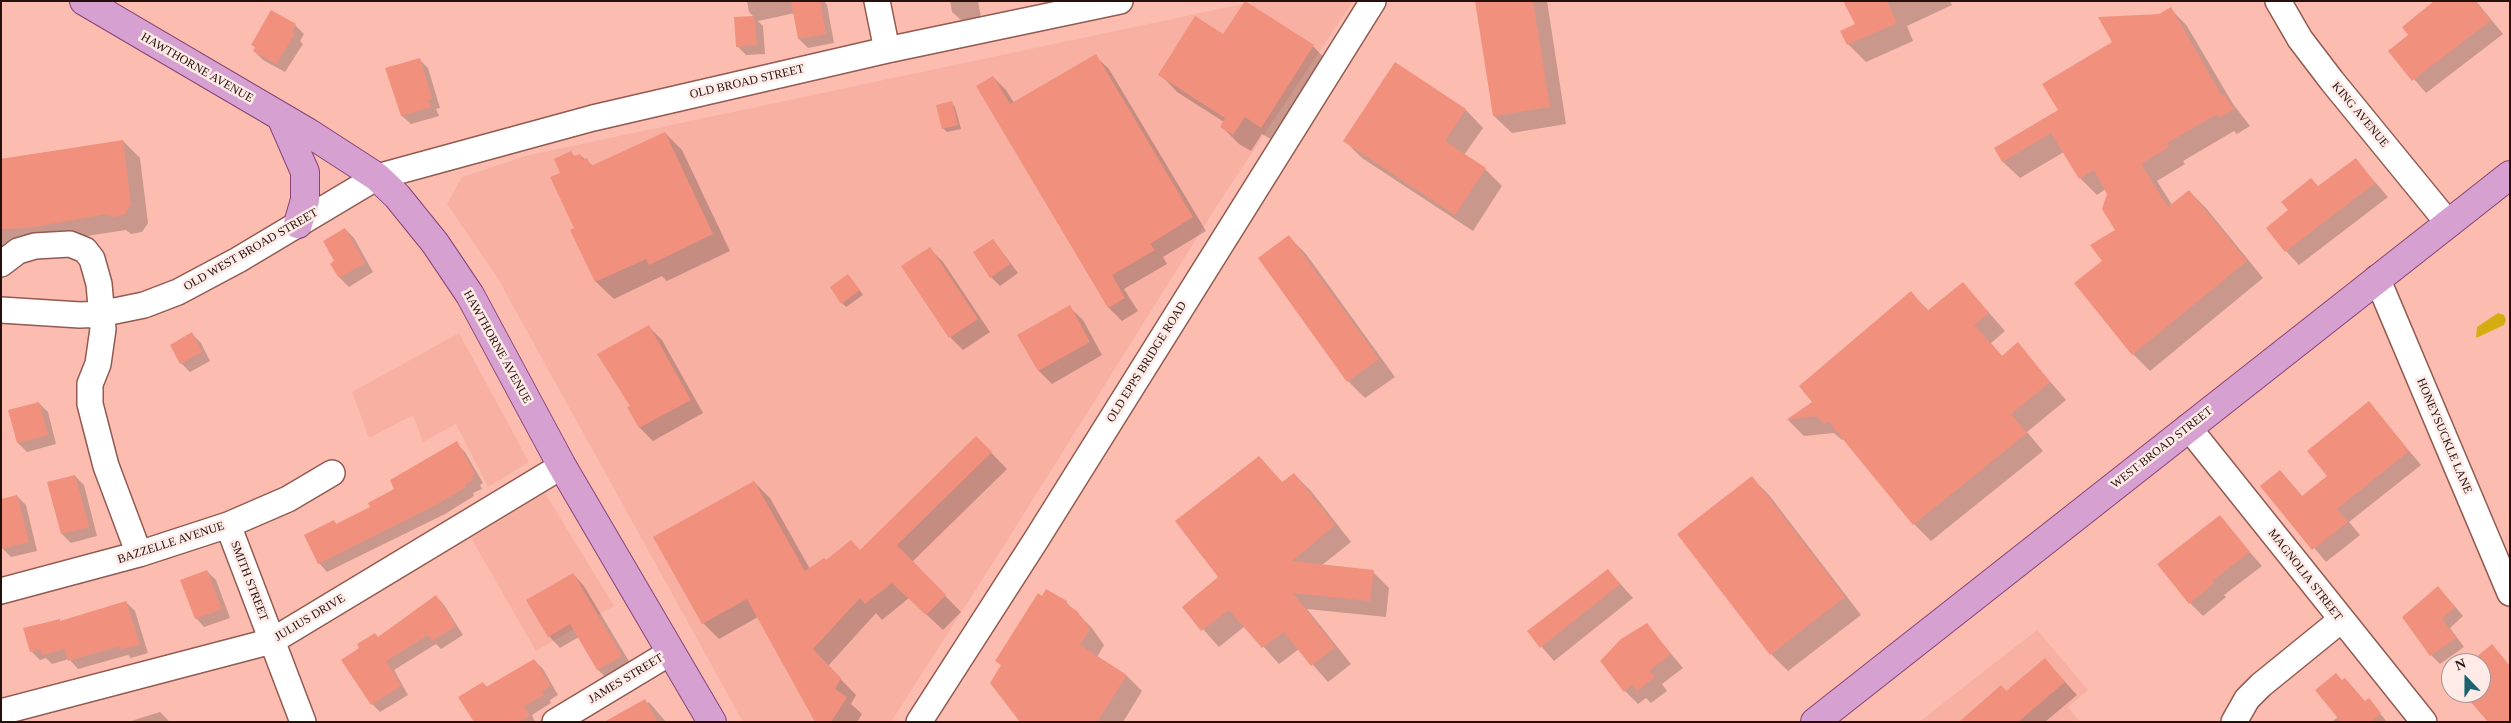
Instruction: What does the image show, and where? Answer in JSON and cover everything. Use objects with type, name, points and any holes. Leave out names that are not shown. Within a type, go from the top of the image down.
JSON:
[{"type":"main road","name":"HAWTHORNE AVENUE","points":[[84,1],[281,117],[377,177],[415,218],[470,295],[562,466],[712,722]]},
{"type":"main road","points":[[281,117],[305,172],[305,200],[298,224]]},
{"type":"main road","name":"WEST BROAD STREET","points":[[1815,722],[2510,175]]},
{"type":"street","points":[[877,1],[887,50]]},
{"type":"street","name":"OLD BROAD STREET","points":[[377,177],[593,118],[887,50],[1120,1]]},
{"type":"street","name":"OLD EPPS BRIDGE ROAD","points":[[919,722],[1036,540],[1373,1]]},
{"type":"street","name":"KING AVENUE","points":[[2278,1],[2300,39],[2332,82],[2449,224]]},
{"type":"street","name":"OLD WEST BROAD STREET","points":[[1,310],[80,315],[100,314],[144,305],[178,292],[377,177]]},
{"type":"street","points":[[1,264],[18,251],[35,246],[70,244],[84,250],[92,259],[99,284],[100,314],[103,329],[98,364],[90,384],[90,404],[100,447],[139,554]]},
{"type":"street","name":"HONEYSUCKLE LANE","points":[[2377,278],[2510,593]]},
{"type":"street","name":"MAGNOLIA STREET","points":[[2188,427],[2424,722]]},
{"type":"street","name":"JULIUS DRIVE","points":[[1,712],[272,641],[562,466]]},
{"type":"street","name":"BAZZELLE AVENUE","points":[[1,592],[139,554],[228,525],[288,499],[332,473]]},
{"type":"street","name":"SMITH STREET","points":[[228,525],[303,722]]},
{"type":"street","points":[[2234,722],[2247,699],[2261,684],[2341,620]]},
{"type":"street","name":"JAMES STREET","points":[[556,722],[671,652]]},
{"type":"shaded area","points":[[1257,1],[1353,1],[1220,201],[891,722],[743,722],[497,277],[447,204],[462,177],[525,156]]},
{"type":"shaded area","points":[[2498,313],[2504,315],[2506,320],[2504,325],[2476,338],[2477,327]]},
{"type":"shaded area","points":[[459,333],[529,462],[488,487],[456,424],[423,442],[413,415],[369,438],[352,392]]},
{"type":"shaded area","points":[[545,493],[614,606],[536,651],[471,538]]},
{"type":"shaded area","points":[[2037,630],[2088,690],[2068,707],[2080,722],[1919,722]]},
{"type":"building","points":[[791,1],[820,1],[826,34],[798,39]]},
{"type":"building","points":[[1245,1],[1314,45],[1261,128],[1245,117],[1233,135],[1220,127],[1225,118],[1158,75],[1195,16],[1223,34]]},
{"type":"building","points":[[1475,1],[1533,1],[1550,107],[1493,116]]},
{"type":"building","points":[[1843,1],[1887,1],[1897,23],[1847,45],[1840,31],[1855,24]]},
{"type":"building","points":[[2434,1],[2475,1],[2491,20],[2412,81],[2388,51],[2408,35],[2402,27]]},
{"type":"building","points":[[2171,7],[2222,96],[2224,94],[2234,109],[2219,118],[2217,114],[2167,143],[2169,147],[2141,164],[2168,207],[2189,190],[2247,261],[2132,355],[2074,283],[2102,261],[2090,245],[2115,230],[2102,209],[2107,194],[2094,170],[2079,179],[2051,133],[2002,162],[1994,148],[2058,110],[2042,84],[2112,42],[2098,17],[2159,14]]},
{"type":"building","points":[[271,10],[296,24],[292,32],[295,34],[276,64],[253,51],[255,47],[251,45]]},
{"type":"building","points":[[754,16],[757,45],[736,47],[734,17]]},
{"type":"building","points":[[1096,54],[1193,217],[1150,244],[1155,250],[1112,275],[1125,298],[1108,308],[976,86],[993,76],[1010,104]]},
{"type":"building","points":[[420,58],[432,99],[428,100],[431,107],[401,116],[385,68]]},
{"type":"building","points":[[1395,62],[1466,109],[1445,141],[1486,168],[1455,215],[1343,141]]},
{"type":"building","points":[[952,101],[958,125],[942,129],[936,105]]},
{"type":"building","points":[[665,132],[713,234],[649,265],[646,259],[595,282],[570,230],[574,228],[550,177],[560,173],[554,159],[571,151],[574,156],[580,154],[583,160],[587,158],[591,166]]},
{"type":"building","points":[[123,140],[131,205],[124,215],[112,217],[107,214],[28,228],[1,229],[1,159]]},
{"type":"building","points":[[2356,158],[2375,183],[2285,252],[2266,228],[2288,210],[2281,202],[2311,178],[2318,186]]},
{"type":"building","points":[[345,228],[365,263],[339,278],[330,264],[334,261],[323,241]]},
{"type":"building","points":[[1289,235],[1379,359],[1347,382],[1258,258]]},
{"type":"building","points":[[993,239],[1010,264],[990,278],[973,252]]},
{"type":"building","points":[[930,247],[978,319],[949,338],[901,266]]},
{"type":"building","points":[[848,274],[860,290],[841,304],[830,287]]},
{"type":"building","points":[[1963,282],[1989,313],[1974,325],[2002,356],[2018,342],[2050,382],[2011,414],[2027,433],[1913,525],[1828,421],[1824,424],[1816,416],[1786,420],[1812,402],[1799,386],[1911,291],[1927,311]]},
{"type":"building","points":[[1070,305],[1090,342],[1038,371],[1017,335]]},
{"type":"building","points":[[649,325],[691,400],[639,428],[627,407],[630,406],[597,354]]},
{"type":"building","points":[[192,332],[202,352],[180,364],[170,345]]},
{"type":"building","points":[[2369,401],[2409,451],[2337,509],[2348,522],[2312,550],[2260,486],[2280,470],[2302,496],[2327,476],[2307,451]]},
{"type":"building","points":[[39,402],[48,435],[17,443],[8,410]]},
{"type":"building","points":[[976,436],[992,452],[897,545],[946,595],[926,615],[892,583],[865,604],[860,598],[813,649],[841,678],[835,689],[847,697],[831,722],[815,722],[747,599],[702,624],[653,537],[754,481],[805,571],[824,558],[826,560],[851,540],[860,550]]},
{"type":"building","points":[[457,441],[475,474],[472,476],[474,480],[465,484],[466,487],[436,505],[318,564],[304,535],[334,520],[336,524],[370,507],[368,503],[394,489],[390,480]]},
{"type":"building","points":[[1259,456],[1282,482],[1294,473],[1335,525],[1292,561],[1374,570],[1370,601],[1293,593],[1335,647],[1311,666],[1284,632],[1262,648],[1229,610],[1201,631],[1182,607],[1218,577],[1175,521]]},
{"type":"building","points":[[75,475],[89,527],[61,534],[47,482]]},
{"type":"building","points":[[1752,476],[1845,597],[1770,655],[1677,534]]},
{"type":"building","points":[[17,495],[29,542],[1,549],[1,499]]},
{"type":"building","points":[[2220,515],[2250,552],[2212,581],[2214,583],[2189,604],[2157,564]]},
{"type":"building","points":[[1608,569],[1620,584],[1540,648],[1527,631]]},
{"type":"building","points":[[207,570],[222,609],[195,619],[180,580]]},
{"type":"building","points":[[573,573],[622,656],[597,670],[570,624],[548,637],[526,600]]},
{"type":"building","points":[[2438,586],[2455,607],[2442,619],[2456,638],[2430,656],[2402,617]]},
{"type":"building","points":[[1046,589],[1067,601],[1066,604],[1077,611],[1090,629],[1080,645],[1127,675],[1097,722],[1020,722],[990,683],[1001,665],[995,661],[1038,593],[1042,596]]},
{"type":"building","points":[[436,595],[456,626],[432,641],[428,635],[386,661],[401,686],[371,705],[341,660],[359,648],[357,644],[375,633],[378,637]]},
{"type":"building","points":[[126,601],[140,644],[121,650],[120,646],[68,661],[65,649],[42,655],[40,649],[30,652],[23,628],[60,619],[60,621]]},
{"type":"building","points":[[1647,623],[1671,654],[1649,671],[1655,677],[1637,691],[1632,685],[1624,692],[1600,661],[1621,639]]},
{"type":"building","points":[[2492,644],[2510,666],[2510,722],[2488,722],[2472,703],[2491,703],[2491,653],[2481,653]]},
{"type":"building","points":[[2045,658],[2065,682],[2018,722],[1959,722],[2001,685],[2006,691]]},
{"type":"building","points":[[534,659],[551,686],[542,691],[544,695],[524,706],[530,716],[519,722],[474,722],[458,697],[483,682],[486,687]]},
{"type":"building","points":[[2336,673],[2342,680],[2345,678],[2365,701],[2369,698],[2381,713],[2371,722],[2341,722],[2315,690]]},
{"type":"building","points":[[645,699],[658,722],[604,722]]}]
